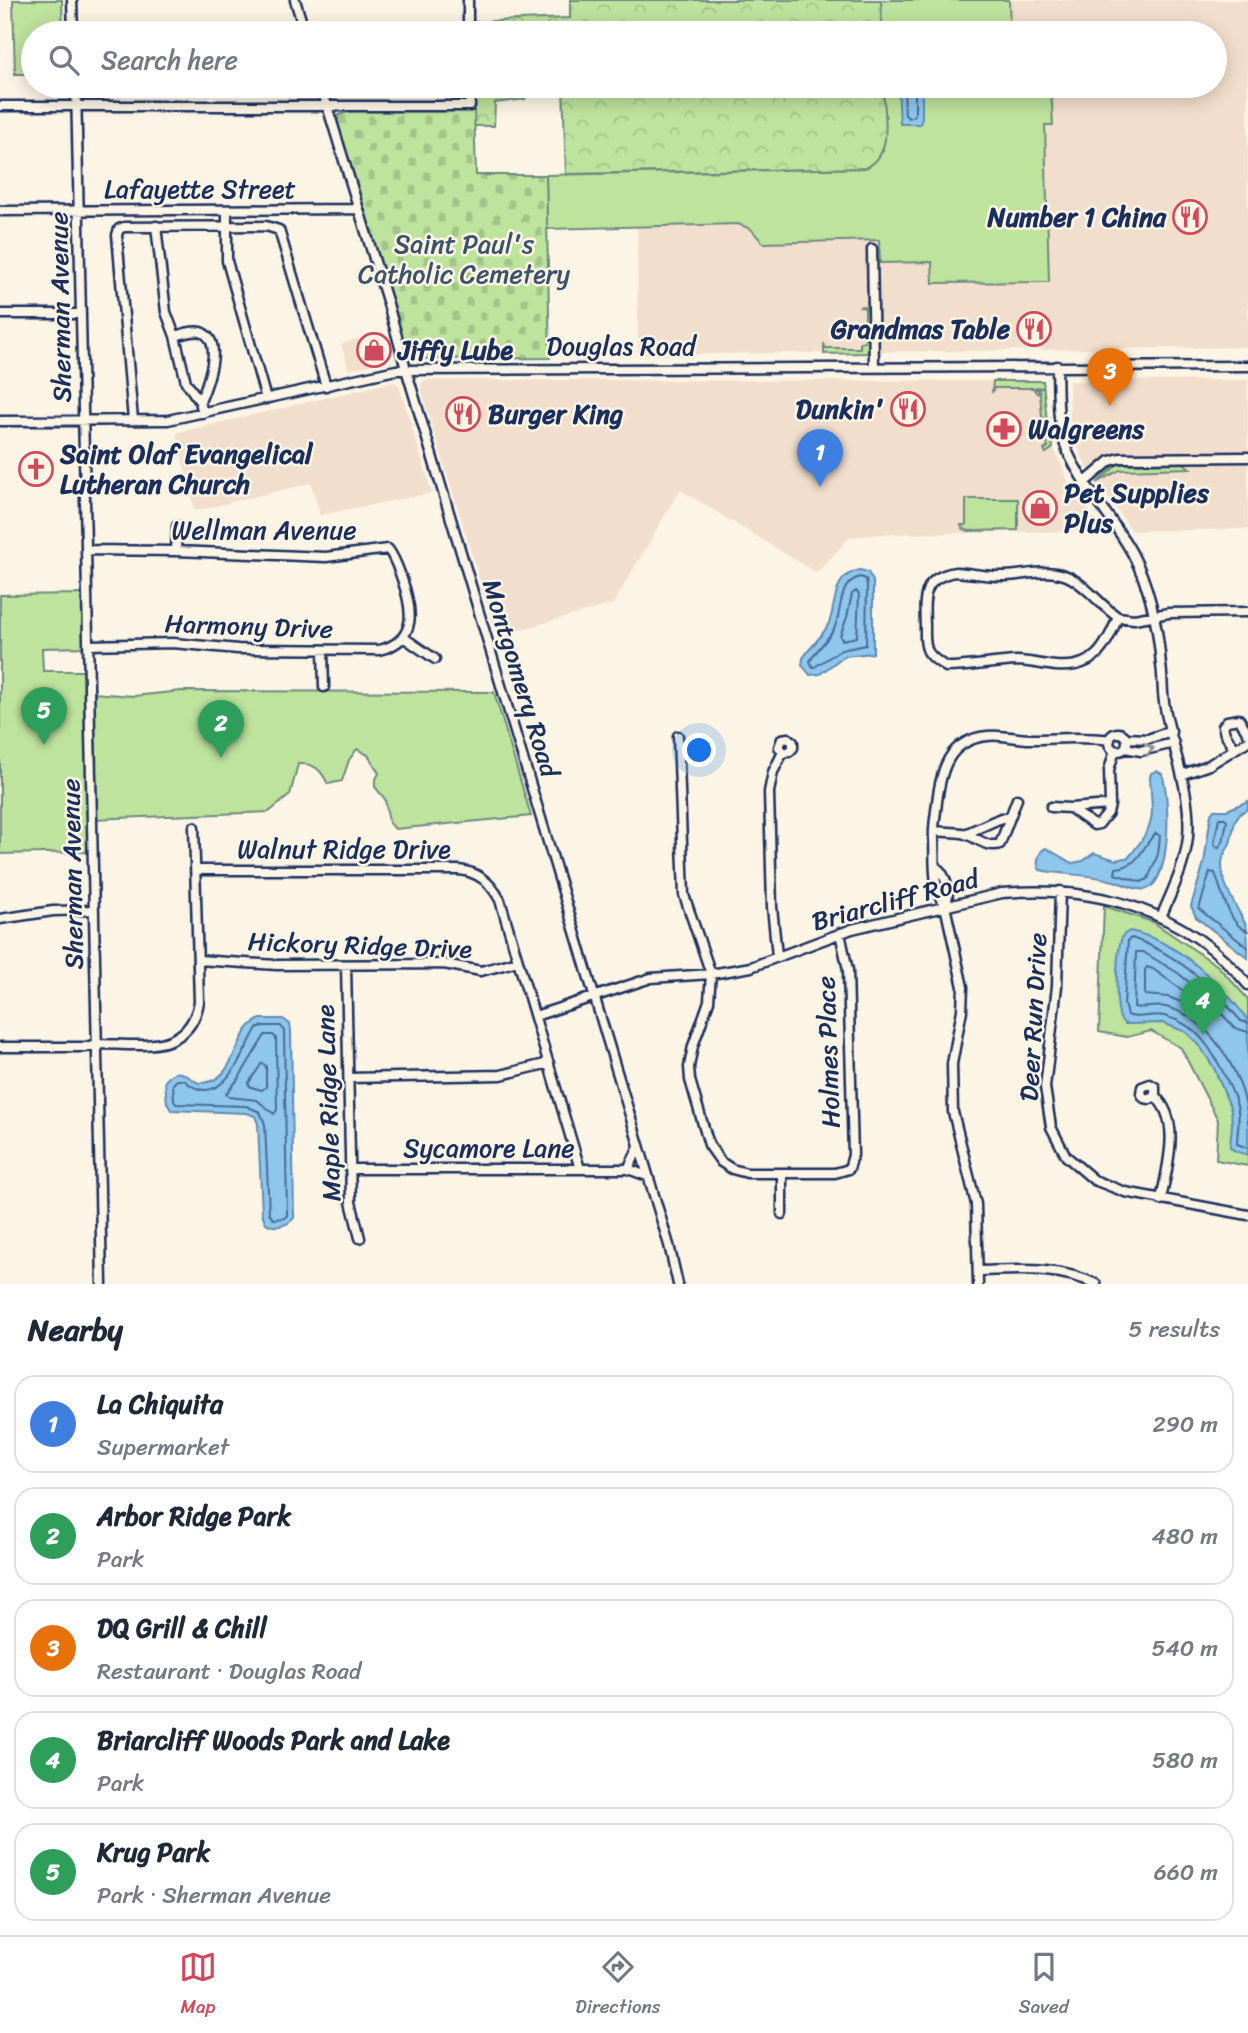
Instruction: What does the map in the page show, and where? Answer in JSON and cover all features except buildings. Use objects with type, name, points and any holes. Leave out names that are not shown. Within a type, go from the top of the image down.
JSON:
[{"type":"street","points":[[72,0],[73,21]]},
{"type":"street","points":[[295,0],[301,21]]},
{"type":"street","points":[[468,0],[468,21]]},
{"type":"street","name":"Sherman Avenue","points":[[76,98],[102,1284]]},
{"type":"street","name":"Montgomery Road","points":[[325,98],[595,996],[669,1245],[678,1284]]},
{"type":"street","points":[[0,106],[470,106],[470,98]]},
{"type":"street","name":"Lafayette Street","points":[[0,211],[358,209]]},
{"type":"street","points":[[227,210],[229,272],[266,399]]},
{"type":"street","points":[[156,226],[164,304],[186,382],[200,402],[203,413]]},
{"type":"street","points":[[133,420],[117,234],[119,229],[124,227],[266,226],[279,230],[326,386]]},
{"type":"street","points":[[872,248],[874,367]]},
{"type":"street","points":[[0,314],[81,314]]},
{"type":"street","points":[[175,336],[197,331],[209,337],[212,366],[200,402]]},
{"type":"street","points":[[1057,366],[1059,421],[1066,448],[1084,482],[1132,553],[1144,580],[1154,617],[1164,702],[1183,774],[1188,806],[1188,838],[1180,874],[1161,917]]},
{"type":"street","name":"Douglas Road","points":[[0,421],[168,420],[406,369],[1248,366]]},
{"type":"street","points":[[1084,482],[1110,461],[1120,458],[1248,457]]},
{"type":"street","points":[[176,551],[177,526]]},
{"type":"street","name":"Wellman Avenue","points":[[87,550],[326,557],[388,549],[395,557],[410,602],[411,618],[403,637]]},
{"type":"street","points":[[1118,617],[1109,641],[1098,655],[1085,663],[1058,666],[1019,661],[946,667],[929,653],[925,639],[924,600],[927,588],[944,573],[1004,576],[1053,573],[1075,580],[1106,610],[1118,617],[1248,612]]},
{"type":"street","points":[[403,637],[435,659]]},
{"type":"street","name":"Harmony Drive","points":[[89,645],[173,643],[238,649],[379,650],[388,648],[403,637]]},
{"type":"street","points":[[323,650],[324,687]]},
{"type":"street","points":[[1234,748],[1225,734],[1223,726],[1227,720],[1238,719],[1248,733]]},
{"type":"street","points":[[1171,731],[1148,739],[1126,738],[1118,733],[1110,740],[1110,746],[1115,750],[1125,748],[1141,751],[1174,743]]},
{"type":"street","points":[[678,736],[684,895],[711,974],[709,1001],[693,1046],[689,1067],[690,1080],[702,1128],[715,1156],[726,1165],[747,1173],[782,1174],[782,1214]]},
{"type":"street","points":[[978,1284],[976,1204],[953,1112],[952,1064],[962,1010],[963,987],[946,906],[940,899],[935,875],[934,831],[943,767],[962,745],[989,736],[1029,739],[1085,736],[1110,740]]},
{"type":"street","points":[[1125,748],[1126,738]]},
{"type":"street","points":[[1183,774],[1209,765],[1248,741]]},
{"type":"street","points":[[1070,808],[1094,825],[1103,819],[1110,806],[1109,770],[1115,750]]},
{"type":"street","points":[[778,956],[772,907],[769,792],[773,772],[783,752]]},
{"type":"street","points":[[934,831],[965,834],[990,846],[996,846],[1000,844],[1017,799]]},
{"type":"street","points":[[1051,807],[1110,806]]},
{"type":"street","points":[[965,834],[1001,817],[1009,818]]},
{"type":"street","points":[[0,1047],[166,1043],[185,1032],[195,1018],[199,1002],[194,827]]},
{"type":"street","name":"Walnut Ridge Drive","points":[[196,870],[468,871],[483,878],[500,900],[580,1169]]},
{"type":"street","name":"Briarcliff Road","points":[[535,1016],[651,978],[674,974],[711,974],[751,967],[852,929],[1002,893],[1060,891],[1110,898],[1161,917],[1195,937],[1221,957],[1248,985]]},
{"type":"street","name":"Deer Run Drive","points":[[1060,891],[1057,986],[1045,1087],[1051,1127],[1066,1156],[1094,1180],[1125,1192],[1248,1215]]},
{"type":"street","points":[[0,919],[53,911],[93,911]]},
{"type":"street","name":"Holmes Place","points":[[782,1174],[835,1173],[849,1169],[853,1155],[848,970],[841,933]]},
{"type":"street","name":"Hickory Ridge Drive","points":[[198,960],[277,965],[449,964],[481,971],[518,961]]},
{"type":"street","name":"Maple Ridge Lane","points":[[346,965],[352,1209],[360,1238]]},
{"type":"street","points":[[349,1078],[501,1075],[549,1063]]},
{"type":"street","points":[[1155,1096],[1169,1115],[1171,1135],[1161,1200]]},
{"type":"street","points":[[628,1169],[639,1147]]},
{"type":"street","name":"Sycamore Lane","points":[[350,1169],[628,1169],[647,1176]]},
{"type":"street","points":[[978,1271],[1052,1270],[1096,1284]]},
{"type":"shaded area","points":[[1009,0],[1248,0],[1248,347],[638,355],[637,225],[738,224],[745,226],[763,243],[880,240],[932,262],[933,283],[1049,282],[1045,125],[1053,124],[1052,98],[1227,98],[1227,21],[1010,21]]},
{"type":"shaded area","points":[[383,332],[390,354],[385,361],[349,370],[341,344]]},
{"type":"shaded area","points":[[425,380],[1043,381],[1046,416],[1053,447],[1069,483],[1103,531],[884,534],[850,537],[817,573],[680,490],[613,604],[497,636],[421,389]]},
{"type":"shaded area","points":[[1248,380],[1248,529],[1132,531],[1086,466],[1076,444],[1070,422],[1069,381]]},
{"type":"shaded area","points":[[393,382],[399,385],[432,493],[320,515],[311,483],[195,511],[176,433]]},
{"type":"green space","points":[[13,0],[62,0],[63,21],[21,21],[21,74],[15,74]]},
{"type":"green space","points":[[570,0],[881,0],[882,21],[496,21],[570,18]]},
{"type":"green space","points":[[881,0],[1009,0],[1010,21],[882,21]]},
{"type":"green space","points":[[473,98],[525,98],[495,103],[494,126],[474,126]]},
{"type":"green space","points":[[563,98],[884,98],[884,144],[881,154],[865,168],[566,174]]},
{"type":"green space","points":[[883,98],[1052,98],[1053,125],[1045,125],[1049,282],[933,283],[932,262],[880,263],[879,240],[763,243],[751,229],[738,224],[547,229],[546,175],[865,168],[883,151]]},
{"type":"green space","name":"Saint Paul's Catholic Cemetery","points":[[474,109],[476,175],[546,175],[550,358],[420,359],[410,356],[336,125],[339,115],[351,111]]},
{"type":"green space","points":[[861,306],[869,308],[868,353],[824,354],[824,343],[825,348],[860,348],[860,343],[865,342],[865,308]]},
{"type":"green space","points":[[993,381],[1043,381],[1053,448],[1046,453],[1044,450],[1048,447],[1040,394],[1036,393],[1040,392],[1037,389],[1043,388],[1036,387],[1035,392],[1034,388],[994,388],[992,393]]},
{"type":"green space","points":[[1183,463],[1190,468],[1120,470],[1097,483],[1118,464]]},
{"type":"green space","points":[[966,499],[1018,499],[1018,530],[968,531],[962,528],[961,525],[966,525]]},
{"type":"green space","points":[[87,594],[87,647],[42,648],[43,671],[86,671],[88,852],[0,854],[0,595]]},
{"type":"green space","points":[[181,691],[494,692],[531,816],[395,829],[389,822],[385,799],[375,787],[379,773],[368,755],[357,749],[349,760],[342,781],[328,784],[317,768],[298,764],[290,795],[269,812],[92,819],[92,693],[134,696]]},
{"type":"green space","points":[[1104,906],[1153,922],[1218,966],[1248,999],[1248,1166],[1216,1160],[1218,1120],[1181,1048],[1151,1031],[1127,1037],[1099,1032]]},
{"type":"water","points":[[899,98],[922,98],[920,124],[900,124]]},
{"type":"water","points":[[860,570],[868,572],[873,581],[873,653],[844,656],[820,674],[810,675],[802,665],[803,658],[829,623],[840,583],[844,577]]},
{"type":"water","points":[[1157,771],[1162,774],[1165,785],[1167,836],[1161,870],[1155,882],[1147,889],[1101,878],[1040,870],[1038,858],[1046,848],[1072,863],[1083,861],[1094,853],[1116,860],[1129,857],[1149,827],[1152,811],[1150,777],[1151,773]]},
{"type":"water","points":[[1248,801],[1248,809],[1239,815],[1235,822],[1222,865],[1227,889],[1246,925],[1248,958],[1196,917],[1191,906],[1204,863],[1211,814],[1214,810],[1227,810]]},
{"type":"water","points":[[1130,931],[1164,944],[1196,965],[1224,991],[1248,1020],[1248,1155],[1230,1147],[1231,1109],[1214,1068],[1199,1045],[1186,1032],[1163,1023],[1125,1024],[1120,1019],[1117,997],[1118,962],[1123,935]]},
{"type":"water","points":[[261,1019],[283,1019],[290,1024],[291,1030],[294,1218],[281,1226],[269,1225],[262,1214],[258,1124],[255,1116],[246,1113],[171,1110],[167,1103],[165,1081],[170,1076],[178,1073],[199,1083],[212,1081],[229,1066],[245,1033],[252,1024]]},
{"type":"place","name":"Number 1 China","points":[[1190,217]]},
{"type":"place","name":"Grandmas Table","points":[[1034,329]]},
{"type":"place","name":"Jiffy Lube","points":[[374,350]]},
{"type":"place","name":"DQ Grill & Chill","points":[[1110,406]]},
{"type":"place","name":"Dunkin'","points":[[908,409]]},
{"type":"place","name":"Burger King","points":[[463,414]]},
{"type":"place","name":"Walgreens","points":[[1004,429]]},
{"type":"place","name":"Saint Olaf Evangelical Lutheran Church","points":[[36,469]]},
{"type":"place","name":"La Chiquita","points":[[820,487]]},
{"type":"place","name":"Pet Supplies Plus","points":[[1040,508]]},
{"type":"place","name":"Krug Park","points":[[44,745]]},
{"type":"place","name":"Arbor Ridge Park","points":[[221,758]]},
{"type":"place","name":"Briarcliff Woods Park and Lake","points":[[1203,1035]]}]
